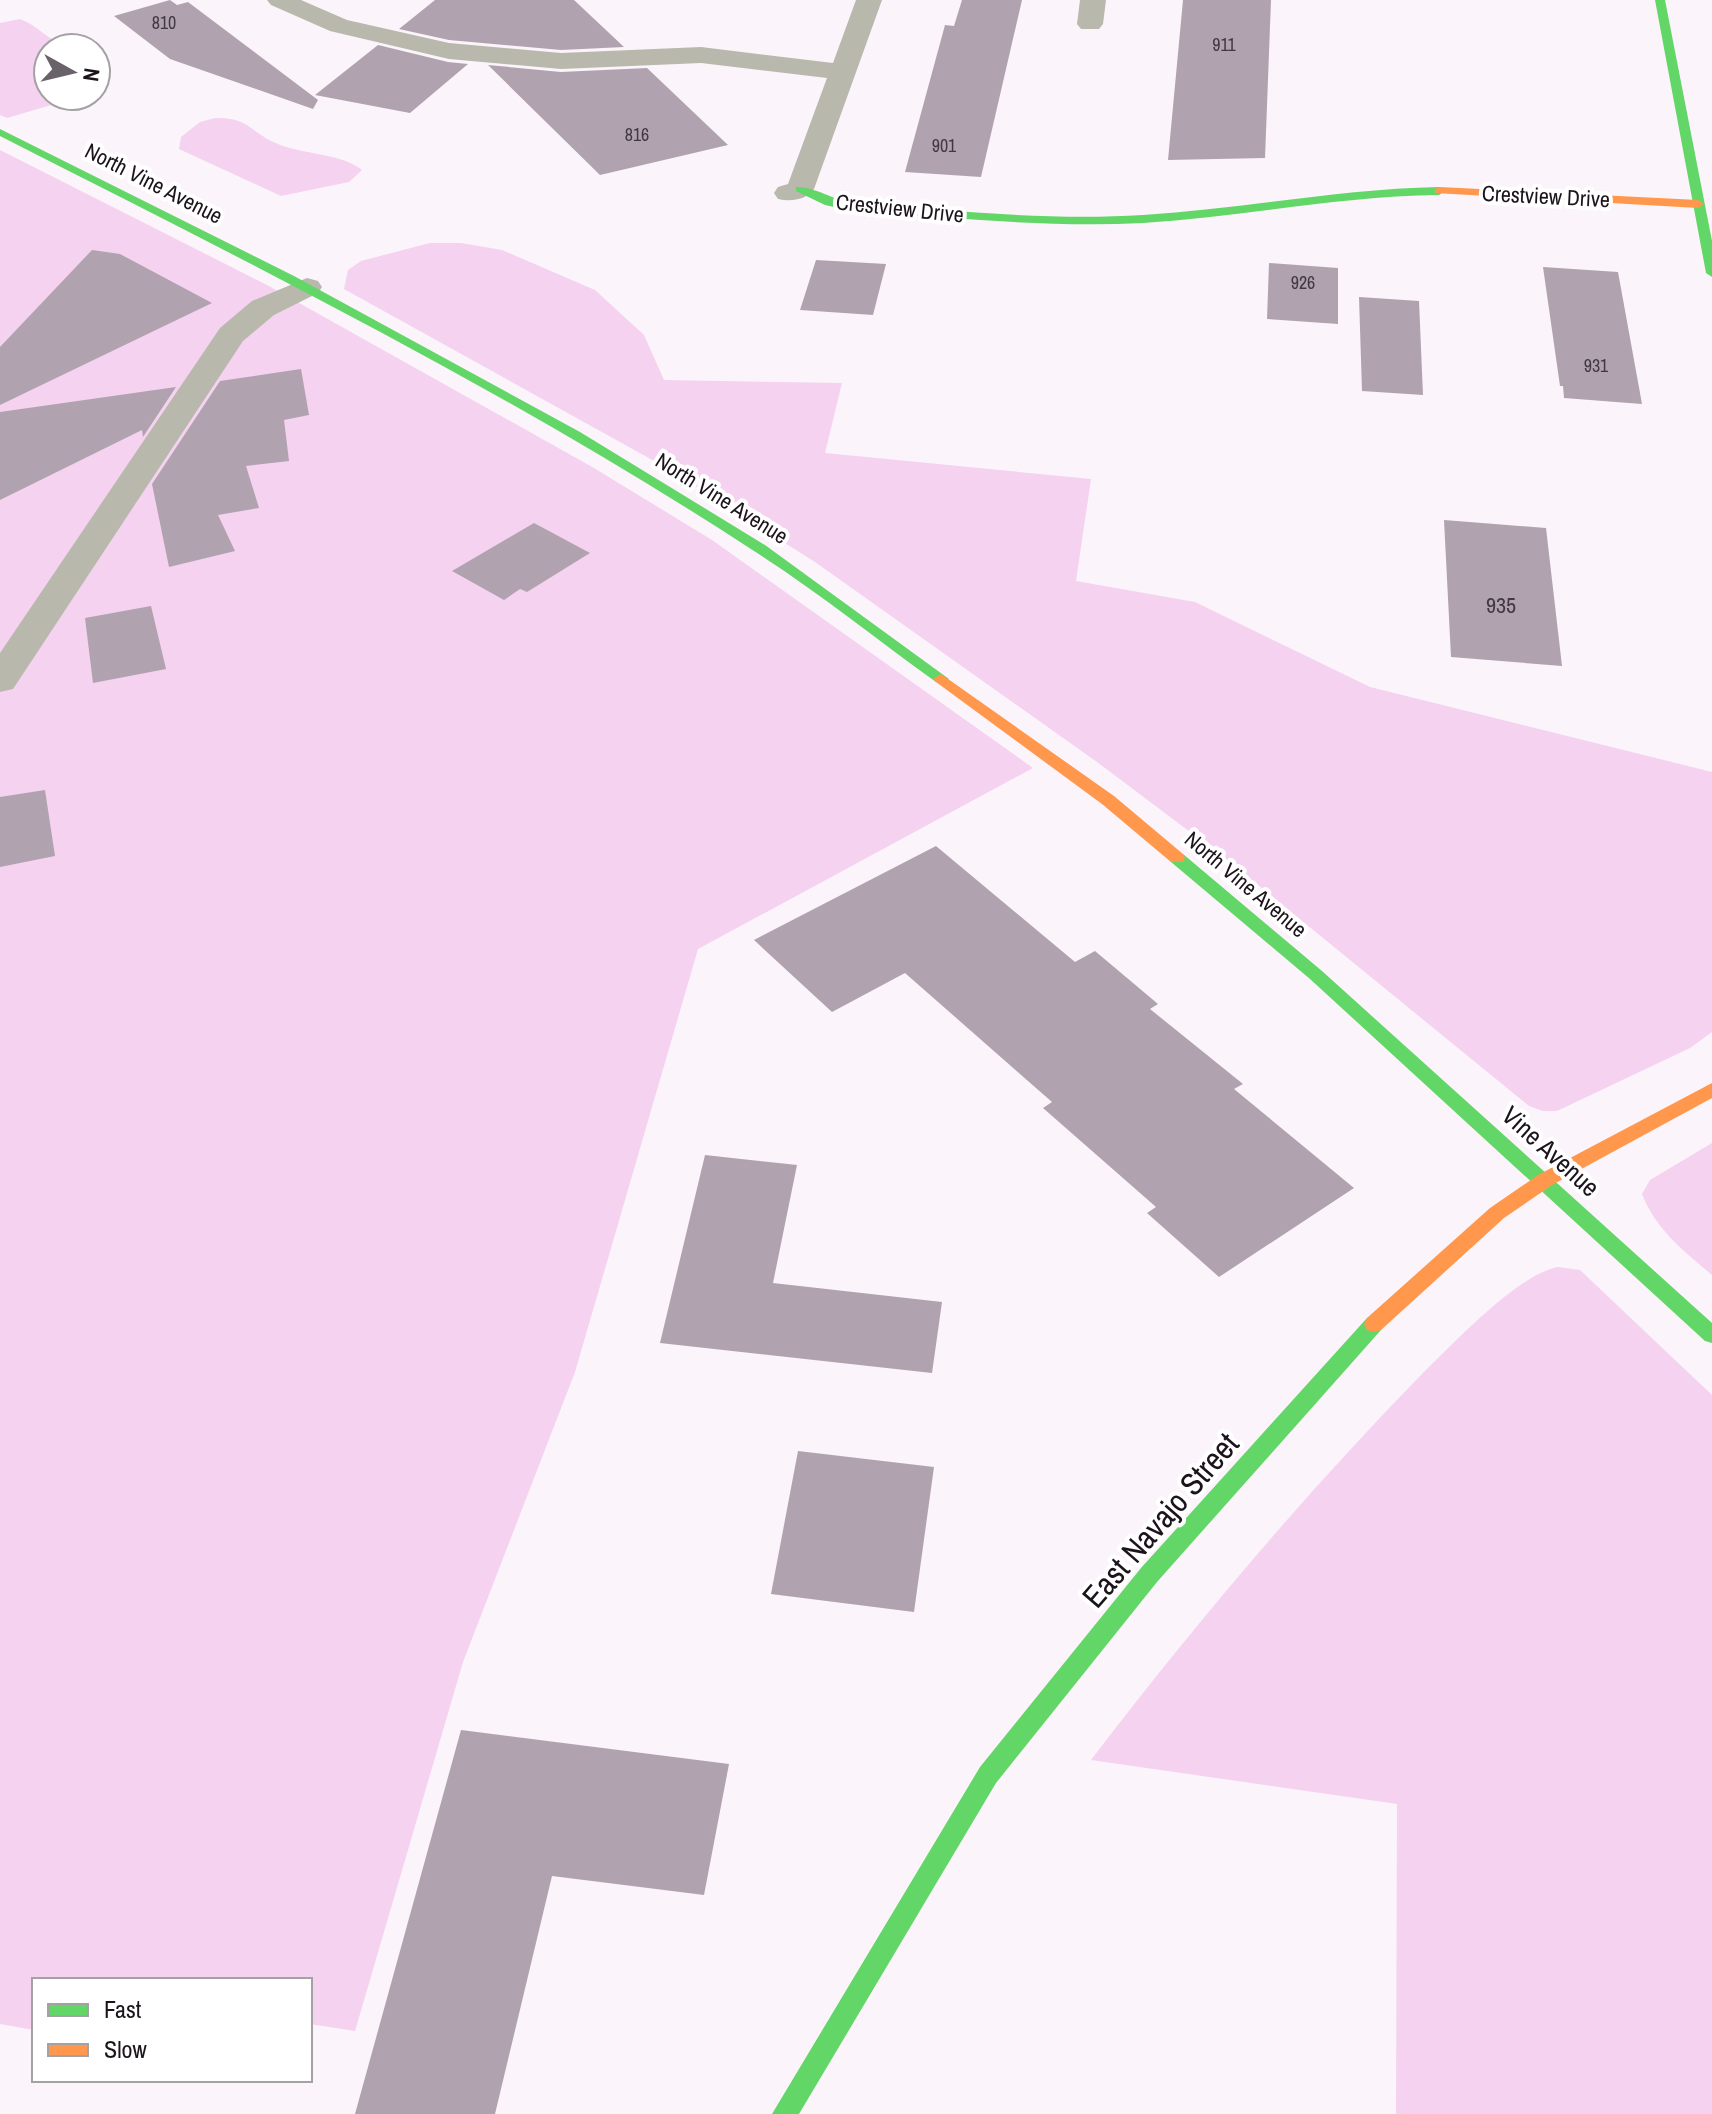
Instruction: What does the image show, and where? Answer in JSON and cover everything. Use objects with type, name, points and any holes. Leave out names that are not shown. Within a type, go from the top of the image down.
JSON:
[{"type":"street","points":[[280,0],[339,26],[449,51],[561,61],[701,55],[843,72]]},
{"type":"street","name":"Crestview Drive","points":[[869,0],[794,191],[829,202],[852,207],[1080,221],[1144,219],[1335,197],[1435,191],[1698,204]]},
{"type":"street","points":[[1660,0],[1702,172],[1698,204],[1712,273]]},
{"type":"street","name":"North Vine Avenue","points":[[0,132],[307,287],[602,451],[761,549],[1108,800],[1352,1007]]},
{"type":"street","points":[[0,681],[231,335],[263,308],[307,287]]},
{"type":"street","name":"Vine Avenue","points":[[1352,1007],[1712,1335]]},
{"type":"street","name":"East Navajo Street","points":[[785,2114],[988,1775],[1149,1575],[1383,1315],[1497,1213],[1545,1180],[1712,1090]]},
{"type":"shaded area","points":[[20,19],[42,32],[32,32],[32,111],[7,118],[0,115],[0,23]]},
{"type":"shaded area","points":[[215,118],[236,120],[278,144],[344,160],[362,170],[349,182],[281,196],[179,149],[181,137],[200,122]]},
{"type":"shaded area","points":[[0,150],[267,285],[594,468],[712,540],[1033,768],[698,949],[575,1372],[463,1662],[355,2031],[312,2024],[312,1978],[32,1978],[32,2030],[0,2024]]},
{"type":"shaded area","points":[[430,243],[461,243],[502,250],[595,290],[644,335],[664,380],[842,383],[825,453],[1091,479],[1076,581],[1195,602],[1370,687],[1712,772],[1712,1032],[1690,1048],[1557,1111],[1543,1111],[1529,1106],[1230,862],[1097,762],[815,562],[665,467],[344,289],[348,270],[361,261]]},
{"type":"shaded area","points":[[1712,1143],[1712,1275],[1663,1229],[1642,1194],[1650,1180]]},
{"type":"shaded area","points":[[1558,1267],[1580,1270],[1712,1395],[1712,2114],[1396,2114],[1397,1804],[1091,1760],[1250,1562],[1378,1420],[1486,1312],[1524,1283]]},
{"type":"building","points":[[170,0],[177,5],[188,2],[318,100],[313,109],[170,59],[114,16]]},
{"type":"building","points":[[435,0],[574,0],[624,47],[561,50],[449,40],[399,29]]},
{"type":"building","points":[[962,0],[1022,0],[981,177],[905,172],[945,25],[954,26]]},
{"type":"building","points":[[1183,0],[1271,0],[1265,158],[1168,160]]},
{"type":"building","points":[[378,45],[468,64],[410,113],[315,95]]},
{"type":"building","points":[[488,65],[561,72],[647,68],[728,145],[600,175]]},
{"type":"building","points":[[92,250],[120,254],[212,303],[0,405],[0,347]]},
{"type":"building","points":[[816,260],[886,264],[873,315],[800,310]]},
{"type":"building","points":[[1269,263],[1338,268],[1338,324],[1267,319]]},
{"type":"building","points":[[1543,267],[1618,272],[1642,404],[1564,398]]},
{"type":"building","points":[[1359,297],[1419,301],[1423,395],[1362,391]]},
{"type":"building","points":[[301,369],[309,415],[284,420],[289,461],[246,466],[259,508],[218,515],[235,551],[169,567],[152,484],[220,381]]},
{"type":"building","points":[[176,387],[143,437],[142,430],[0,500],[0,412]]},
{"type":"building","points":[[1444,520],[1546,528],[1562,666],[1451,657]]},
{"type":"building","points":[[534,523],[590,553],[527,592],[520,589],[504,600],[452,571]]},
{"type":"building","points":[[151,606],[166,669],[93,683],[85,618]]},
{"type":"building","points":[[45,790],[55,856],[0,867],[0,797]]},
{"type":"building","points":[[936,846],[1075,962],[1095,951],[1158,1004],[1150,1009],[1243,1084],[1234,1089],[1354,1188],[1219,1277],[1147,1213],[1156,1207],[1043,1108],[1052,1102],[905,973],[832,1012],[754,940]]},
{"type":"building","points":[[705,1155],[797,1165],[773,1283],[942,1302],[932,1373],[660,1343]]},
{"type":"building","points":[[798,1451],[934,1467],[914,1612],[771,1594]]},
{"type":"building","points":[[461,1730],[729,1764],[704,1895],[552,1876],[495,2114],[355,2114]]},
{"type":"traffic: fast","points":[[1660,0],[1712,273]]},
{"type":"traffic: fast","points":[[0,132],[386,330],[575,435],[760,548],[941,679]]},
{"type":"traffic: fast","points":[[800,189],[829,202],[852,207],[1071,220],[1143,219],[1365,194],[1439,191]]},
{"type":"traffic: fast","points":[[1177,858],[1316,975],[1712,1335]]},
{"type":"traffic: fast","points":[[785,2114],[988,1775],[1149,1575],[1374,1324]]},
{"type":"traffic: slow","points":[[1439,191],[1698,204]]},
{"type":"traffic: slow","points":[[941,679],[1108,800],[1177,858]]},
{"type":"traffic: slow","points":[[1374,1324],[1497,1213],[1545,1180],[1712,1090]]}]
